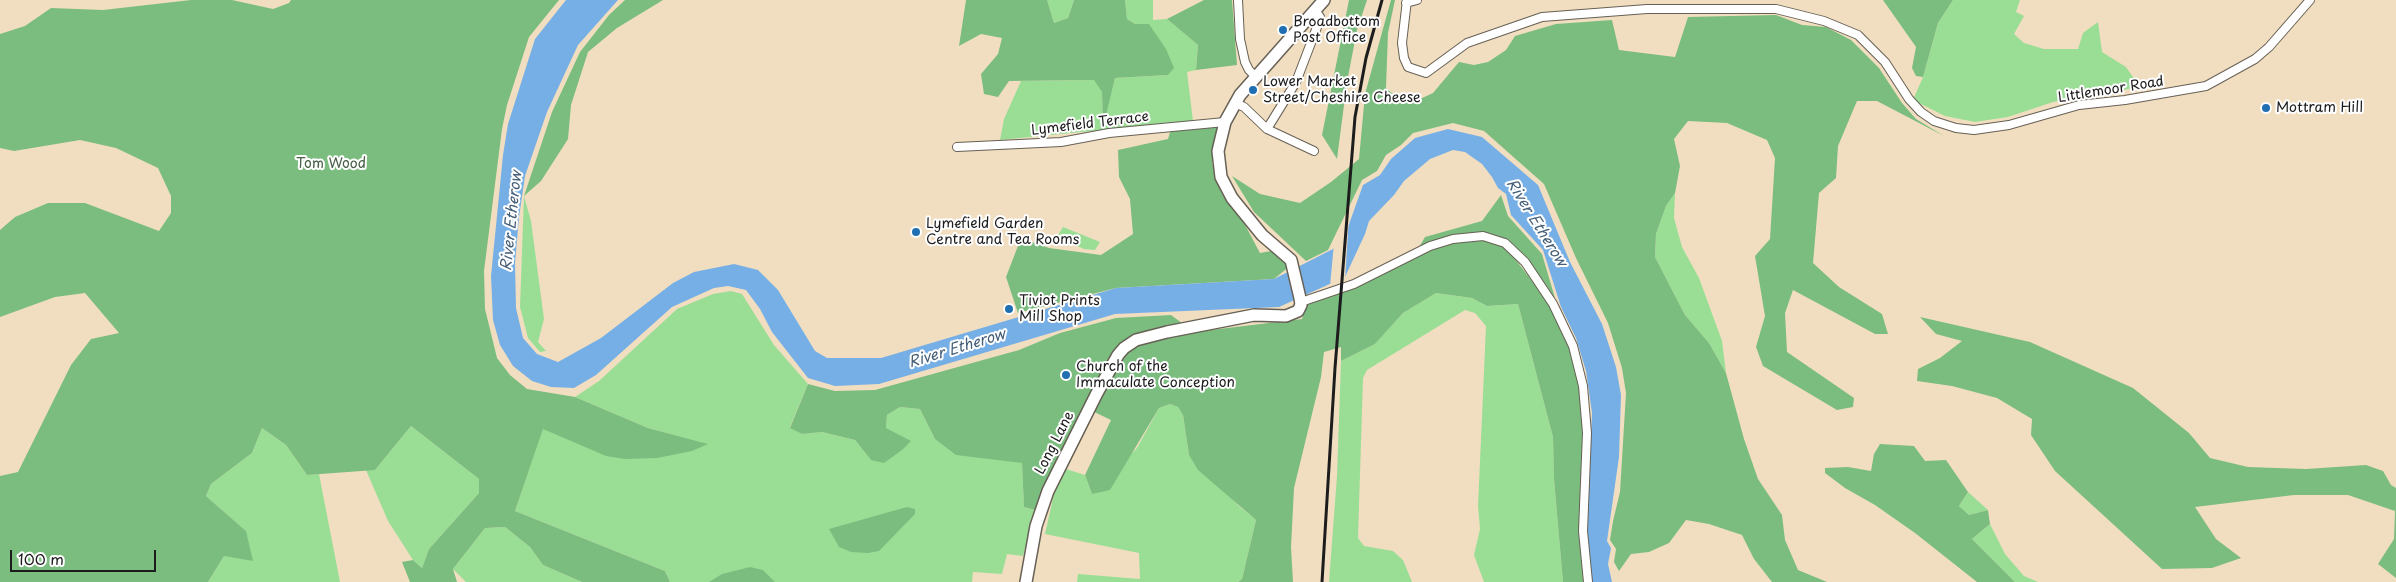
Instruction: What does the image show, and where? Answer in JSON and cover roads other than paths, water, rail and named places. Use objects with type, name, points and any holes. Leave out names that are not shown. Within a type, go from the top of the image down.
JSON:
[{"type":"street","points":[[1238,0],[1240,39],[1245,62],[1249,70],[1256,77]]},
{"type":"street","points":[[1324,0],[1235,103],[1226,122],[1220,142],[1218,160],[1225,185],[1252,224],[1292,262],[1301,300],[1354,284],[1430,246],[1452,239],[1483,236],[1505,243],[1525,262],[1553,304],[1573,346],[1583,386],[1587,433],[1583,531],[1588,582]]},
{"type":"street","points":[[1406,1],[1417,0]]},
{"type":"street","points":[[1647,0],[1647,9]]},
{"type":"street","name":"Littlemoor Road","points":[[1406,1],[1403,34],[1404,58],[1408,66],[1426,72],[1467,43],[1542,17],[1647,9],[1781,10],[1824,21],[1858,35],[1886,62],[1909,99],[1921,112],[1934,121],[1956,128],[1990,128],[2079,105],[2134,99],[2206,86],[2255,59],[2269,47],[2310,0]]},
{"type":"street","points":[[1267,129],[1296,82],[1319,22],[1320,17],[1315,10]]},
{"type":"street","points":[[1235,103],[1244,108],[1267,129],[1314,151]]},
{"type":"street","name":"Lymefield Terrace","points":[[957,147],[1061,142],[1109,133],[1226,122]]},
{"type":"street","name":"Long Lane","points":[[1026,582],[1036,526],[1048,491],[1118,354],[1136,340],[1149,336],[1254,315],[1293,314],[1298,311],[1301,300]]},
{"type":"water","name":"River Etherow","points":[[566,0],[618,0],[578,45],[547,112],[525,176],[515,263],[516,308],[523,338],[537,354],[558,362],[601,338],[673,283],[694,272],[734,264],[758,270],[778,290],[815,351],[827,358],[881,358],[1116,288],[1274,279],[1333,249],[1348,227],[1363,185],[1380,175],[1391,159],[1415,138],[1448,129],[1482,137],[1538,185],[1570,262],[1602,324],[1616,367],[1621,395],[1619,457],[1607,541],[1611,548],[1608,564],[1612,582],[1590,582],[1587,533],[1592,413],[1586,371],[1576,338],[1561,307],[1543,250],[1511,215],[1506,194],[1498,188],[1482,164],[1465,152],[1453,150],[1430,159],[1404,181],[1394,195],[1369,221],[1345,277],[1279,307],[1115,314],[879,384],[835,386],[808,378],[772,332],[760,309],[746,290],[728,286],[714,288],[672,307],[596,375],[574,388],[551,387],[532,381],[513,366],[500,345],[493,320],[491,276],[503,155],[508,124],[535,39]]},
{"type":"railway","points":[[1322,582],[1335,368],[1355,117],[1366,58],[1382,0]]},
{"type":"place","name":"Broadbottom Post Office","points":[[1283,30]]},
{"type":"place","name":"Lower Market Street/Cheshire Cheese","points":[[1253,90]]},
{"type":"place","name":"Mottram Hill","points":[[2266,108]]},
{"type":"place","name":"Lymefield Garden Centre and Tea Rooms","points":[[916,232]]},
{"type":"place","name":"Tiviot Prints Mill Shop","points":[[1009,309]]},
{"type":"place","name":"Church of the Immaculate Conception","points":[[1066,375]]},
{"type":"park label","name":"Tom Wood","points":[[331,164]]}]
